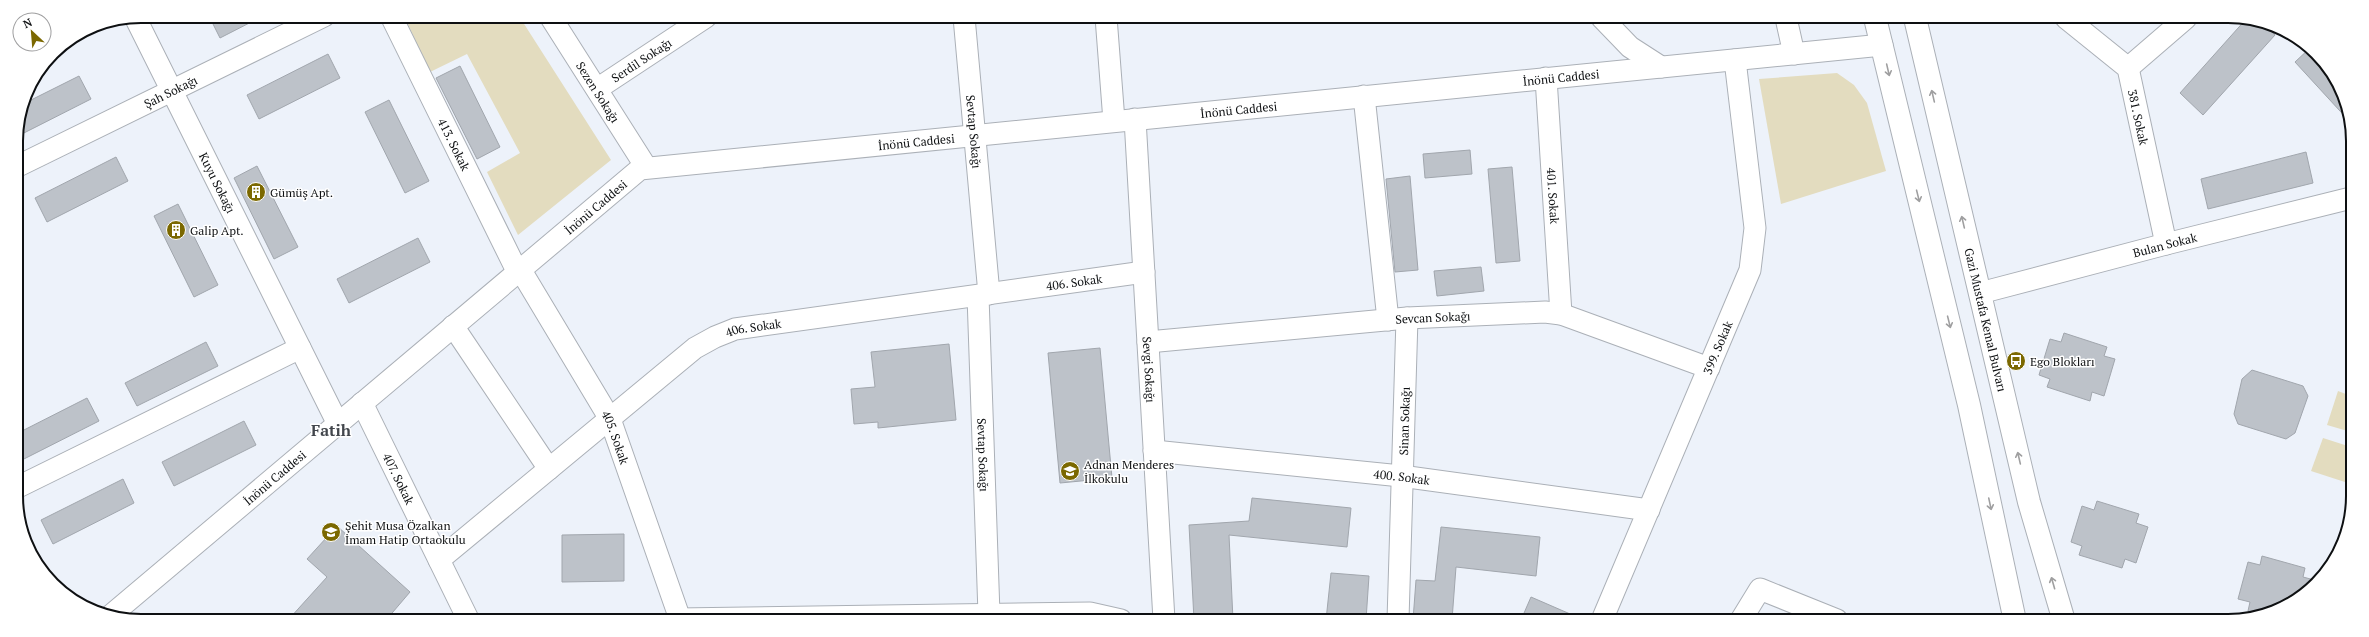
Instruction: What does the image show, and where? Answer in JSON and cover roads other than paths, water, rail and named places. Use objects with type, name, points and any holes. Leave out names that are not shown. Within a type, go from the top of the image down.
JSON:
[{"type":"main road","points":[[1876,23],[1969,405],[2014,614]]},
{"type":"main road","name":"Gazi Mustafa Kemal Bulvarı","points":[[1916,23],[2029,502],[2062,614]]},
{"type":"street","name":"Kuyu Sokağı","points":[[138,23],[338,424]]},
{"type":"street","name":"Şah Sokağı","points":[[23,164],[310,23]]},
{"type":"street","name":"413. Sokak","points":[[395,23],[519,270]]},
{"type":"street","name":"Sezen Sokağı","points":[[555,23],[646,167]]},
{"type":"street","name":"Serdil Sokağı","points":[[597,89],[697,23]]},
{"type":"street","name":"Sevtap Sokağı","points":[[965,23],[975,134],[983,295],[989,614]]},
{"type":"street","points":[[1106,23],[1114,121]]},
{"type":"street","points":[[1607,23],[1630,47],[1661,67]]},
{"type":"street","points":[[1787,23],[1794,54]]},
{"type":"street","points":[[2072,23],[2128,68],[2180,23]]},
{"type":"street","name":"İnönü Caddesi","points":[[116,611],[636,171],[646,167],[1882,45]]},
{"type":"street","name":"399. Sokak","points":[[1605,614],[1746,282],[1754,240],[1735,60]]},
{"type":"street","name":"381. Sokak","points":[[2128,68],[2166,244]]},
{"type":"street","name":"401. Sokak","points":[[1546,78],[1561,314]]},
{"type":"street","name":"Sinan Sokağı","points":[[1364,96],[1397,319],[1401,476],[1398,614]]},
{"type":"street","name":"Sevgi Sokağı","points":[[1135,119],[1164,614]]},
{"type":"street","name":"Bulan Sokak","points":[[1980,293],[2166,244],[2346,199]]},
{"type":"street","name":"405. Sokak","points":[[519,270],[610,419],[677,614]]},
{"type":"street","name":"406. Sokak","points":[[439,560],[696,348],[715,337],[735,329],[1144,272]]},
{"type":"street","name":"Sevcan Sokağı","points":[[1148,342],[1397,319],[1532,312],[1561,314],[1709,368]]},
{"type":"street","points":[[453,326],[549,469]]},
{"type":"street","points":[[23,485],[300,348]]},
{"type":"street","name":"407. Sokak","points":[[362,403],[466,614]]},
{"type":"street","name":"400. Sokak","points":[[1154,451],[1401,476],[1649,510]]},
{"type":"street","points":[[1745,614],[1760,589],[1822,614]]},
{"type":"street","points":[[989,614],[1094,614]]},
{"type":"place","name":"Gümüş Apt.","points":[[256,192]]},
{"type":"place","name":"Galip Apt.","points":[[176,230]]},
{"type":"place","name":"Ego Blokları","points":[[2016,361]]},
{"type":"place","name":"Adnan Menderes İlkokulu","points":[[1070,471]]},
{"type":"place","name":"Şehit Musa Özalkan İmam Hatip Ortaokulu","points":[[331,532]]},
{"type":"district","name":"Fatih","points":[[331,430]]}]
